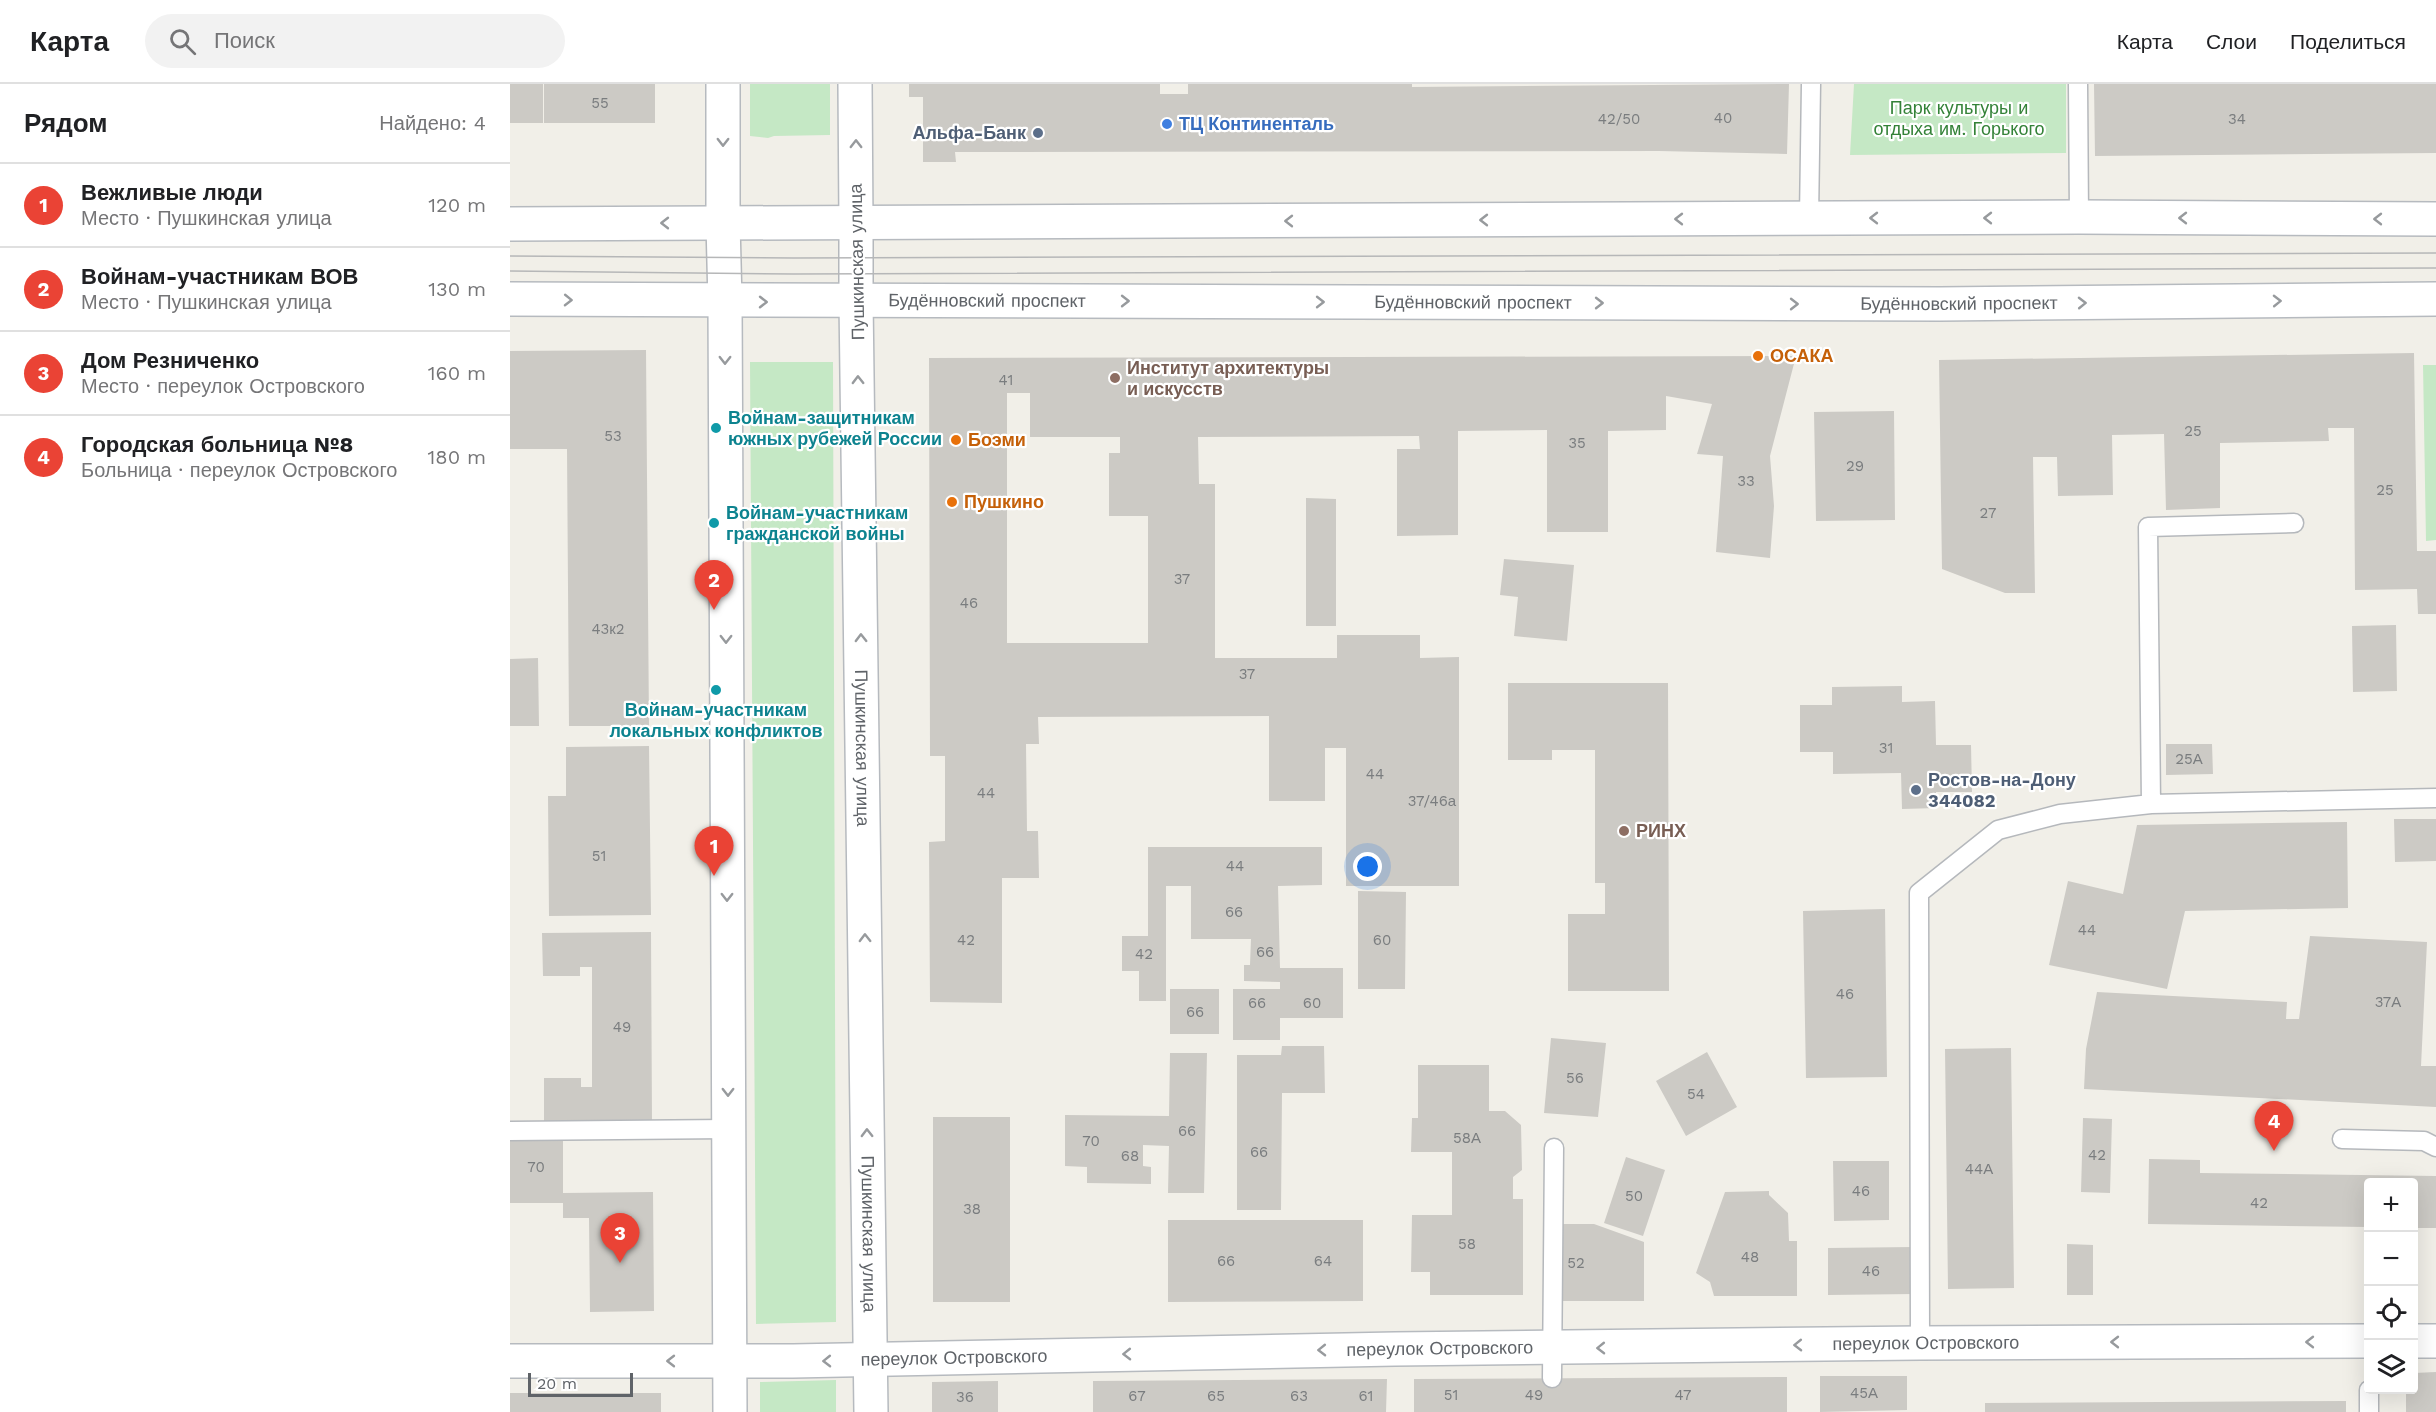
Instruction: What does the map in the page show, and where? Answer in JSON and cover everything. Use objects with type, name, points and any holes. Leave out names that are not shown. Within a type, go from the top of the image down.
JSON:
[{"type":"street","points":[[723,84],[730,1412]]},
{"type":"street","name":"Пушкинская улица","points":[[855,84],[871,1412]]},
{"type":"street","points":[[510,224],[2079,217],[2436,219]]},
{"type":"street","name":"Будённовский проспект","points":[[510,299],[725,302],[1940,304],[2436,299]]},
{"type":"street","name":"переулок Островского","points":[[510,1361],[870,1360],[1395,1349],[1552,1363],[1920,1343],[2364,1341]]},
{"type":"street","points":[[2418,1341],[2436,1341]]},
{"type":"lane","points":[[1809,218],[1811,84]]},
{"type":"lane","points":[[2078,84],[2079,217]]},
{"type":"lane","points":[[2151,804],[2148,527],[2294,523]]},
{"type":"lane","points":[[1920,1343],[1918,893],[1998,830],[2060,814],[2151,804],[2436,798]]},
{"type":"lane","points":[[510,1131],[728,1129]]},
{"type":"lane","points":[[2342,1139],[2424,1141],[2436,1147]]},
{"type":"lane","points":[[1552,1363],[1554,1148]]},
{"type":"lane","points":[[2369,1394],[2369,1412]]},
{"type":"green space","points":[[750,84],[830,84],[830,135],[768,138],[750,136]]},
{"type":"green space","name":"Парк культуры и отдыха им. Горького","points":[[1854,84],[2066,84],[2066,153],[1850,155]]},
{"type":"green space","points":[[750,362],[833,362],[836,1322],[756,1324]]},
{"type":"green space","points":[[2423,365],[2436,365],[2436,540],[2426,541]]},
{"type":"green space","points":[[836,1380],[836,1412],[760,1412],[760,1382]]},
{"type":"building","points":[[510,84],[543,84],[543,123],[510,123]]},
{"type":"building","points":[[544,84],[655,84],[655,123],[544,123]]},
{"type":"building","points":[[909,84],[1160,84],[1160,94],[1188,94],[1188,84],[1412,84],[1412,87],[1789,84],[1787,154],[1659,151],[955,152],[956,162],[923,162],[923,97],[909,97]]},
{"type":"building","points":[[2094,84],[2436,84],[2436,153],[2095,156]]},
{"type":"building","points":[[646,350],[649,726],[569,726],[567,449],[510,449],[510,351]]},
{"type":"building","points":[[2414,353],[2417,551],[2436,551],[2436,614],[2418,614],[2417,589],[2355,590],[2354,428],[2328,428],[2329,441],[2220,443],[2220,508],[2166,510],[2164,434],[2112,435],[2113,495],[2058,496],[2057,457],[2033,457],[2035,593],[2005,593],[1942,569],[1939,360]]},
{"type":"building","points":[[1796,356],[1770,456],[1774,506],[1770,558],[1716,552],[1723,456],[1697,454],[1712,404],[1666,396],[1666,430],[1608,431],[1608,532],[1547,532],[1547,430],[1458,431],[1458,535],[1397,536],[1397,449],[1420,449],[1419,436],[1198,437],[1199,484],[1215,484],[1215,658],[1337,658],[1337,635],[1420,635],[1420,658],[1459,657],[1459,886],[1346,886],[1346,748],[1325,748],[1325,801],[1269,801],[1269,716],[1038,717],[1039,744],[1026,744],[1027,831],[1038,831],[1039,878],[1002,878],[1002,1003],[930,1002],[929,842],[945,841],[945,756],[930,756],[929,358]],"holes":[[[1007,393],[1030,393],[1030,437],[1120,437],[1120,453],[1109,453],[1109,516],[1148,516],[1148,643],[1007,643]]]},
{"type":"building","points":[[1894,411],[1895,520],[1816,521],[1814,412]]},
{"type":"building","points":[[1306,498],[1336,499],[1336,626],[1306,626]]},
{"type":"building","points":[[1504,559],[1574,565],[1567,641],[1514,636],[1518,597],[1500,595]]},
{"type":"building","points":[[2396,625],[2397,691],[2353,692],[2352,626]]},
{"type":"building","points":[[538,658],[539,726],[510,726],[510,659]]},
{"type":"building","points":[[1508,683],[1668,683],[1669,991],[1568,991],[1568,914],[1605,914],[1605,883],[1595,883],[1595,750],[1552,750],[1552,760],[1508,760]]},
{"type":"building","points":[[1902,686],[1902,702],[1935,701],[1936,745],[1971,745],[1972,792],[1936,792],[1937,808],[1902,809],[1901,773],[1833,774],[1833,752],[1800,752],[1800,705],[1832,705],[1832,687]]},
{"type":"building","points":[[2166,744],[2212,744],[2213,774],[2166,775]]},
{"type":"building","points":[[649,746],[651,915],[549,916],[548,796],[566,796],[566,747]]},
{"type":"building","points":[[2394,819],[2436,819],[2436,861],[2395,862]]},
{"type":"building","points":[[2347,822],[2348,908],[2185,911],[2167,989],[2049,965],[2068,881],[2123,894],[2137,825]]},
{"type":"building","points":[[1148,847],[1322,847],[1322,885],[1278,886],[1280,968],[1343,968],[1343,1018],[1280,1018],[1280,1040],[1233,1040],[1233,989],[1280,989],[1280,982],[1244,981],[1244,965],[1250,965],[1251,939],[1191,939],[1191,886],[1166,886],[1166,1001],[1139,1001],[1139,971],[1122,971],[1122,936],[1148,936]]},
{"type":"building","points":[[1358,891],[1406,892],[1405,989],[1358,989]]},
{"type":"building","points":[[1885,909],[1887,1077],[1806,1078],[1803,911]]},
{"type":"building","points":[[651,932],[652,1123],[544,1124],[544,1078],[581,1078],[581,1087],[592,1087],[592,967],[580,967],[580,976],[543,976],[542,933]]},
{"type":"building","points":[[2310,936],[2427,942],[2421,1066],[2436,1066],[2436,1107],[2084,1089],[2086,1049],[2097,992],[2287,1002],[2286,1019],[2299,1019]]},
{"type":"building","points":[[1170,989],[1219,989],[1219,1034],[1170,1034]]},
{"type":"building","points":[[1551,1038],[1606,1043],[1598,1117],[1544,1113]]},
{"type":"building","points":[[1282,1046],[1324,1046],[1325,1093],[1282,1093],[1281,1210],[1237,1210],[1237,1055],[1281,1055]]},
{"type":"building","points":[[2011,1048],[2014,1288],[1948,1289],[1945,1049]]},
{"type":"building","points":[[1707,1052],[1737,1107],[1686,1136],[1656,1081]]},
{"type":"building","points":[[1170,1053],[1207,1053],[1204,1193],[1168,1193],[1169,1146],[1143,1145],[1143,1166],[1151,1167],[1151,1184],[1087,1183],[1087,1167],[1065,1166],[1065,1115],[1169,1116]]},
{"type":"building","points":[[1418,1065],[1489,1065],[1489,1111],[1505,1111],[1521,1125],[1522,1170],[1513,1177],[1513,1199],[1523,1199],[1523,1295],[1430,1295],[1430,1272],[1411,1272],[1412,1215],[1452,1215],[1452,1152],[1411,1152],[1412,1118],[1418,1118]]},
{"type":"building","points":[[933,1117],[1010,1117],[1010,1302],[933,1302]]},
{"type":"building","points":[[2083,1118],[2112,1119],[2110,1193],[2081,1192]]},
{"type":"building","points":[[563,1140],[563,1193],[653,1192],[654,1311],[590,1312],[589,1218],[563,1218],[563,1203],[510,1203],[510,1141]]},
{"type":"building","points":[[1626,1157],[1665,1170],[1643,1236],[1604,1223]]},
{"type":"building","points":[[2149,1159],[2200,1160],[2200,1173],[2436,1176],[2436,1228],[2418,1228],[2418,1178],[2364,1178],[2364,1227],[2148,1224]]},
{"type":"building","points":[[1833,1161],[1889,1161],[1889,1220],[1834,1221]]},
{"type":"building","points":[[1769,1191],[1769,1195],[1788,1213],[1789,1241],[1797,1241],[1797,1296],[1714,1296],[1710,1282],[1696,1273],[1725,1192]]},
{"type":"building","points":[[1168,1220],[1363,1220],[1363,1301],[1168,1302]]},
{"type":"building","points":[[1557,1224],[1594,1224],[1644,1242],[1644,1301],[1557,1301]]},
{"type":"building","points":[[2067,1244],[2093,1245],[2093,1295],[2067,1295]]},
{"type":"building","points":[[1913,1247],[1914,1294],[1828,1295],[1828,1248]]},
{"type":"building","points":[[2436,1372],[2436,1412],[2406,1412],[2406,1394],[2418,1394],[2418,1373]]},
{"type":"building","points":[[1820,1376],[1907,1376],[1907,1410],[1820,1412]]},
{"type":"building","points":[[1787,1377],[1787,1412],[1414,1412],[1414,1379]]},
{"type":"building","points":[[1387,1379],[1386,1412],[1093,1412],[1093,1381]]},
{"type":"building","points":[[998,1381],[998,1412],[932,1412],[932,1382]]},
{"type":"building","points":[[510,1393],[661,1393],[661,1412],[510,1412]]},
{"type":"building","points":[[2346,1401],[2346,1412],[1985,1412],[1985,1403]]},
{"type":"tram line","points":[[510,256],[794,258],[2436,253]]},
{"type":"tram line","points":[[510,271],[794,274],[2436,268]]},
{"type":"place","name":"ТЦ Континенталь","points":[[1167,124]]},
{"type":"place","name":"Альфа-Банк","points":[[1038,133]]},
{"type":"place","name":"ОСАКА","points":[[1758,356]]},
{"type":"place","name":"Институт архитектуры и искусств","points":[[1115,378]]},
{"type":"place","name":"Войнам-защитникам южных рубежей России","points":[[716,428]]},
{"type":"place","name":"Боэми","points":[[956,440]]},
{"type":"place","name":"Пушкино","points":[[952,502]]},
{"type":"place","name":"Войнам-участникам гражданской войны","points":[[714,523]]},
{"type":"place","name":"Войнам-участникам ВОВ","points":[[714,610]]},
{"type":"place","name":"Войнам-участникам локальных конфликтов","points":[[716,690]]},
{"type":"place","name":"Ростов-на-Дону 344082","points":[[1916,790]]},
{"type":"place","name":"РИНХ","points":[[1624,831]]},
{"type":"place","name":"Вежливые люди","points":[[714,876]]},
{"type":"place","name":"Городская больница №8","points":[[2274,1151]]},
{"type":"place","name":"Дом Резниченко","points":[[620,1263]]}]
